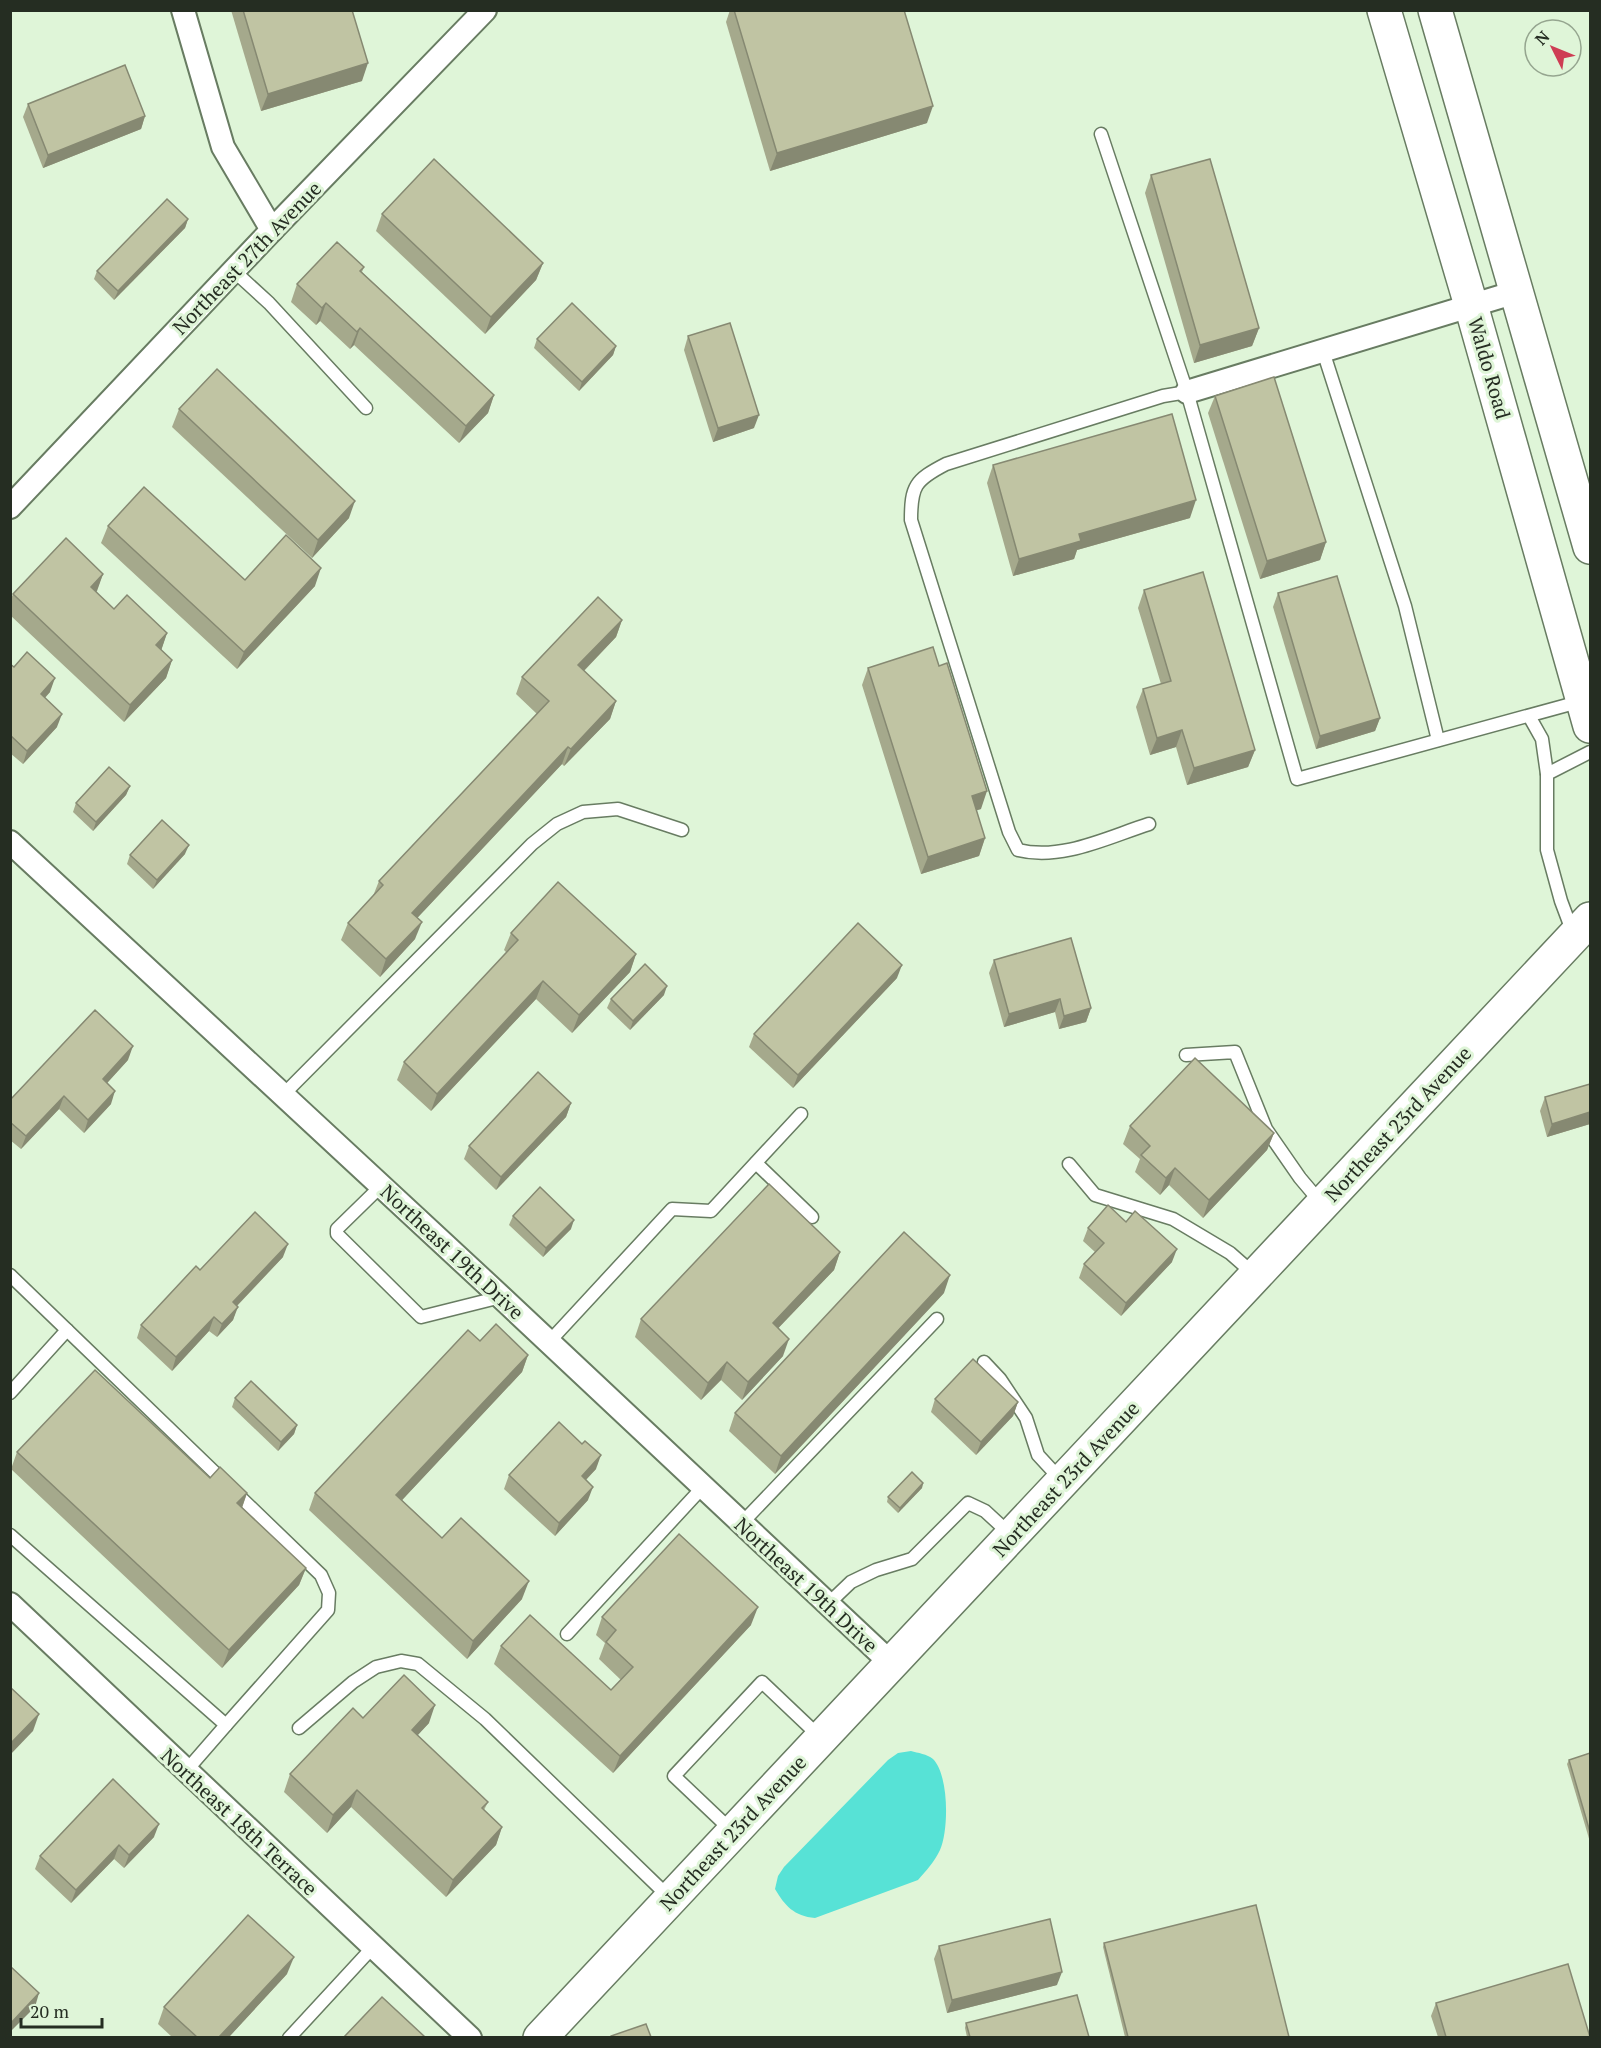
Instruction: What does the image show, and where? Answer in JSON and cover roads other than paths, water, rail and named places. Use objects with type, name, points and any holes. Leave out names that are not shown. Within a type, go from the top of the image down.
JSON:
[{"type":"main road","name":"Waldo Road","points":[[1384,10],[1471,305],[1587,714]]},
{"type":"main road","points":[[1435,10],[1590,547]]},
{"type":"main road","name":"Northeast 23rd Avenue","points":[[540,2037],[1582,928]]},
{"type":"street","points":[[183,10],[223,147],[272,230]]},
{"type":"street","name":"Northeast 27th Avenue","points":[[10,507],[272,230],[485,10]]},
{"type":"street","points":[[1187,392],[1516,292]]},
{"type":"street","name":"Northeast 19th Drive","points":[[10,842],[501,1297],[892,1664]]},
{"type":"street","name":"Northeast 18th Terrace","points":[[10,1604],[470,2037]]},
{"type":"lane","points":[[1101,134],[1187,392],[1297,779],[1529,716],[1587,714]]},
{"type":"lane","points":[[234,271],[269,303],[366,408]]},
{"type":"lane","points":[[1323,351],[1405,606],[1438,740]]},
{"type":"lane","points":[[1149,824],[1080,847],[1051,853],[1033,854],[1018,850],[1009,832],[911,520],[911,497],[918,483],[927,474],[946,464],[1162,396],[1187,392]]},
{"type":"lane","points":[[1529,716],[1542,739],[1547,774],[1547,850],[1561,901],[1582,928]]},
{"type":"lane","points":[[1547,774],[1590,752]]},
{"type":"lane","points":[[282,1095],[532,844],[557,825],[583,812],[618,808],[682,830]]},
{"type":"lane","points":[[1186,1055],[1235,1052],[1266,1129],[1300,1178],[1323,1205]]},
{"type":"lane","points":[[549,1342],[672,1209],[711,1211],[801,1114]]},
{"type":"lane","points":[[756,1162],[812,1217]]},
{"type":"lane","points":[[1069,1164],[1095,1195],[1173,1219],[1230,1253],[1256,1276]]},
{"type":"lane","points":[[381,1186],[337,1229],[337,1234],[421,1317],[501,1297]]},
{"type":"lane","points":[[10,1275],[321,1575],[329,1593],[328,1610],[186,1772]]},
{"type":"lane","points":[[741,1524],[937,1319]]},
{"type":"lane","points":[[10,1393],[67,1330]]},
{"type":"lane","points":[[984,1362],[1000,1379],[1026,1419],[1038,1455],[1062,1482]]},
{"type":"lane","points":[[567,1634],[702,1488]]},
{"type":"lane","points":[[828,1604],[851,1582],[876,1569],[912,1559],[968,1503],[985,1511],[1012,1536]]},
{"type":"lane","points":[[10,1535],[226,1725]]},
{"type":"lane","points":[[299,1728],[353,1682],[376,1667],[401,1661],[418,1664],[485,1719],[670,1899]]},
{"type":"lane","points":[[734,1832],[674,1776],[762,1682],[821,1739]]},
{"type":"lane","points":[[289,2037],[373,1947]]},
{"type":"water","points":[[911,1751],[933,1759],[942,1777],[945,1790],[946,1817],[943,1841],[930,1866],[918,1880],[815,1918],[801,1915],[791,1909],[775,1889],[778,1876],[784,1867],[888,1760],[898,1753]]}]
